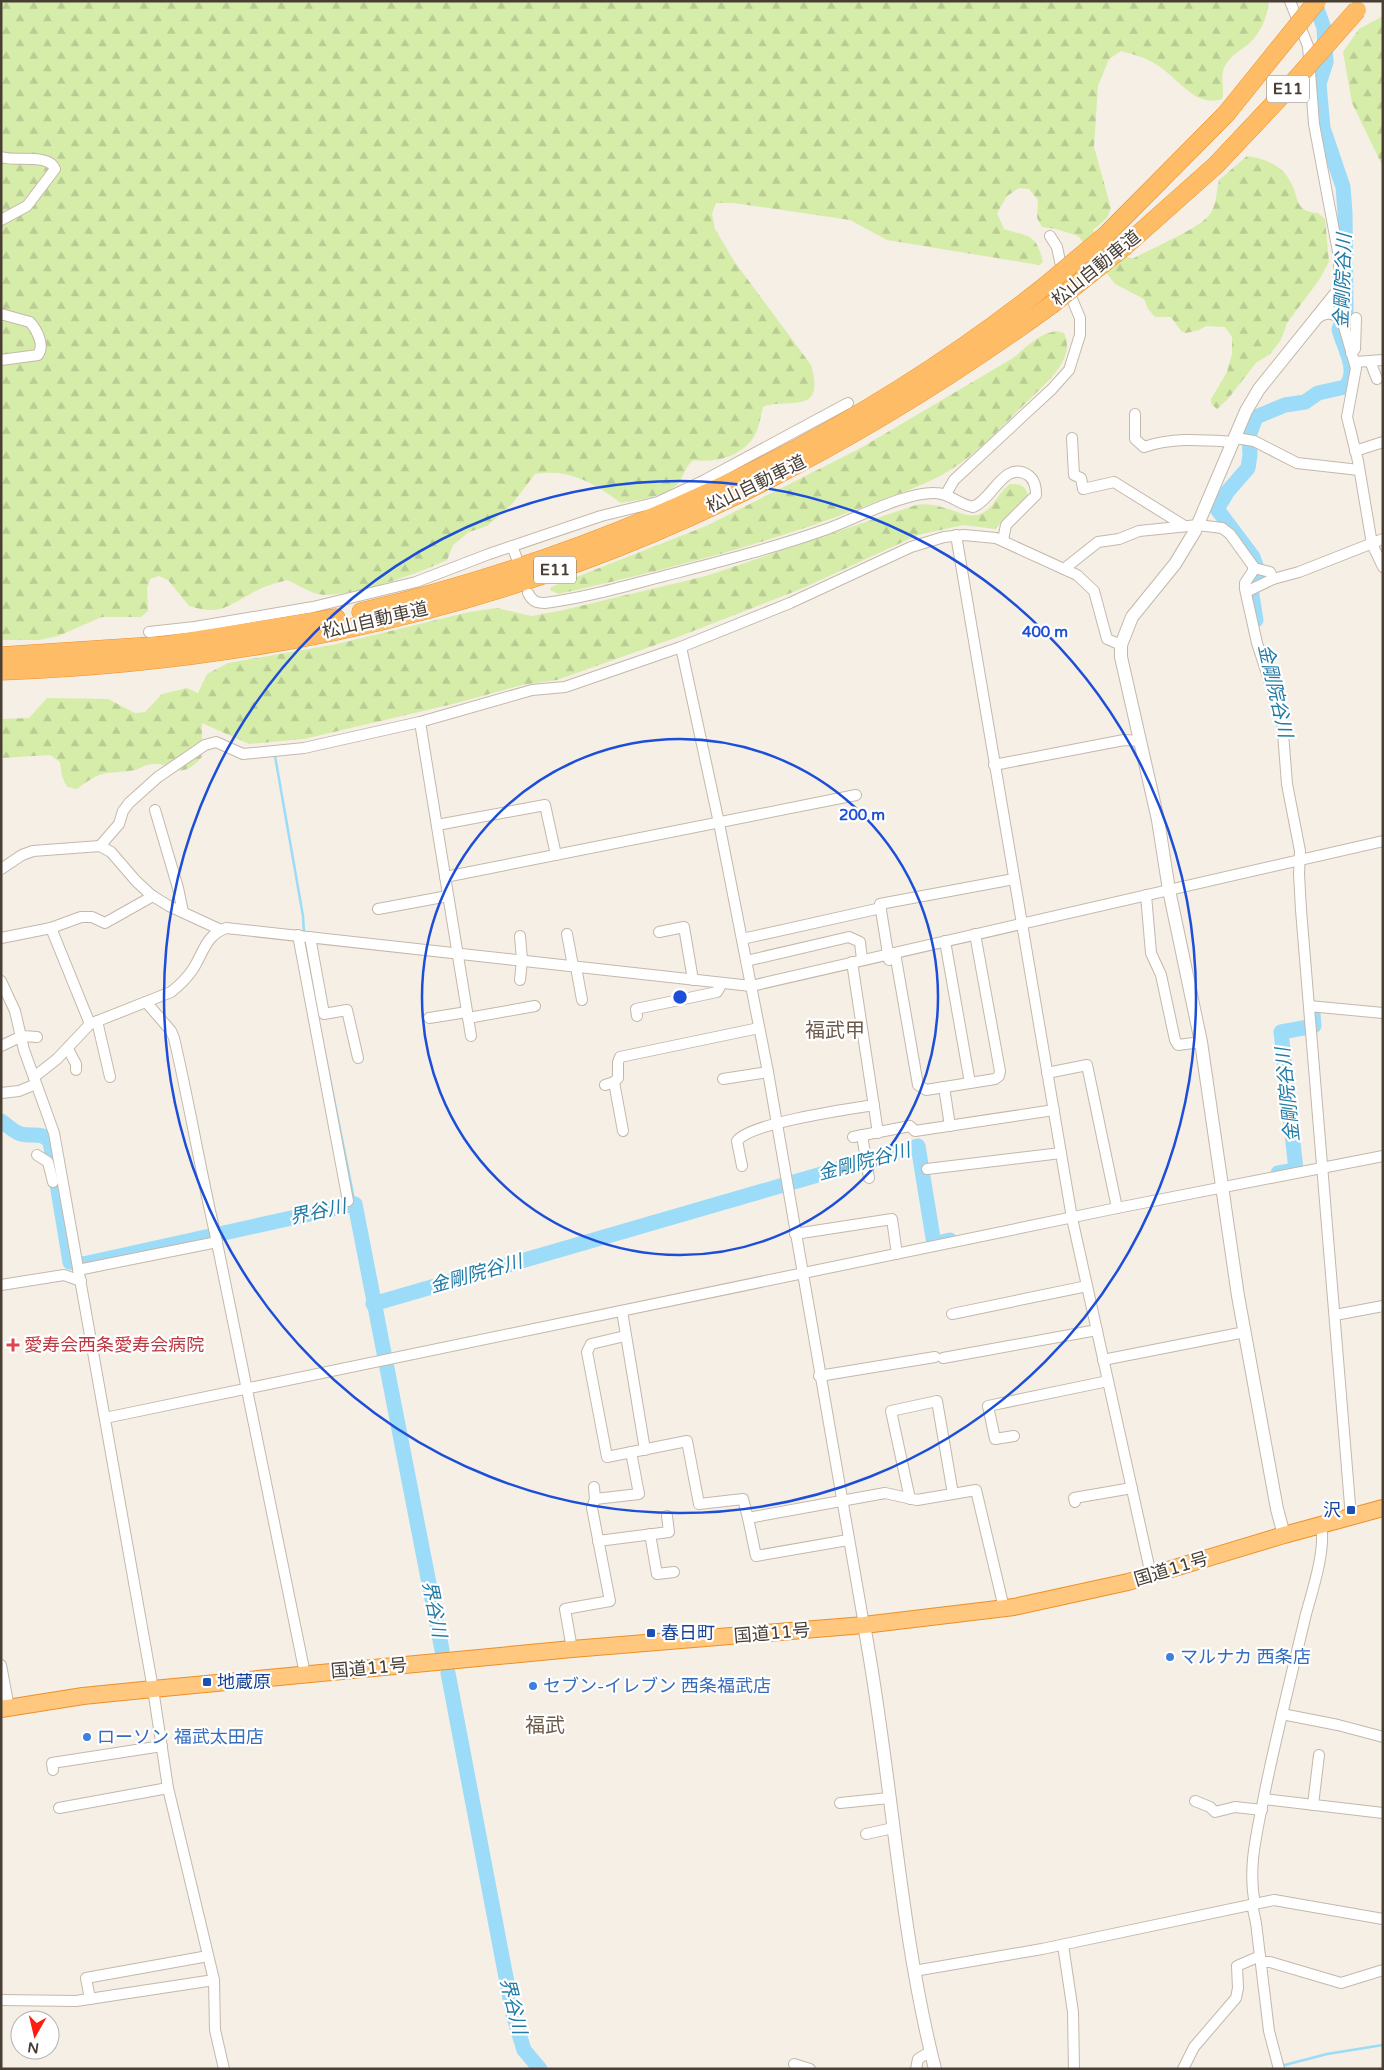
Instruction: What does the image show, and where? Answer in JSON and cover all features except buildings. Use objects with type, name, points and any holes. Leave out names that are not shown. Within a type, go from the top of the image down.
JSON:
[{"type":"highway","name":"松山自動車道","points":[[1,656],[168,644],[325,620],[404,602],[540,561],[686,505],[796,450],[911,383],[985,333],[1044,286],[1106,235],[1226,114],[1317,1]]},
{"type":"highway","name":"松山自動車道","points":[[1,671],[64,668],[199,654],[298,638],[406,614],[495,589],[584,560],[652,533],[791,468],[943,380],[993,347],[1051,305],[1125,246],[1216,165],[1283,94],[1360,6]]},
{"type":"highway","name":"国道11号","points":[[5,1708],[83,1696],[572,1649],[864,1625],[1004,1608],[1093,1591],[1383,1508]]},
{"type":"street","points":[[1290,1],[1308,46],[1314,124],[1339,257],[1338,291],[1342,319],[1353,358],[1356,378],[1349,398],[1347,417],[1359,470],[1372,544],[1383,567]]},
{"type":"street","points":[[1,157],[28,160],[43,159],[49,161],[55,169],[27,206],[1,220]]},
{"type":"street","points":[[946,494],[954,480],[1052,389],[1069,370],[1080,334],[1080,318],[1064,280],[1056,247],[1050,236]]},
{"type":"street","points":[[1284,1535],[1277,1509],[1245,1332],[1221,1187],[1201,1042],[1169,890],[1158,820],[1122,669],[1121,646],[1132,617],[1175,564],[1198,525],[1246,411],[1267,377],[1338,291]]},
{"type":"street","points":[[1317,317],[1322,313],[1329,312],[1342,319]]},
{"type":"street","points":[[1,314],[30,322],[37,332],[41,349],[38,356],[1,360]]},
{"type":"street","points":[[1353,358],[1356,318]]},
{"type":"street","points":[[1353,358],[1370,361],[1383,360]]},
{"type":"street","points":[[1370,361],[1377,380]]},
{"type":"street","points":[[149,632],[304,609],[416,582],[600,516],[658,502],[702,481],[848,403]]},
{"type":"street","points":[[1136,414],[1135,439],[1144,447],[1161,442],[1180,440],[1254,441],[1297,463],[1359,470]]},
{"type":"street","points":[[1072,438],[1074,474],[1081,478],[1082,489],[1114,482],[1183,526]]},
{"type":"street","points":[[1355,451],[1383,442]]},
{"type":"street","points":[[528,593],[531,599],[537,603],[545,603],[622,587],[704,566],[826,529],[912,496],[933,492],[946,494],[958,502],[973,507],[987,498],[1008,473],[1018,471],[1032,478],[1036,485],[1036,495],[1006,525],[1003,540]]},
{"type":"street","points":[[1064,569],[1098,542],[1119,540],[1139,531],[1198,525],[1222,528],[1230,534],[1264,572]]},
{"type":"street","points":[[100,846],[119,824],[122,811],[129,803],[158,778],[205,746],[216,742],[243,754],[304,748],[420,722],[532,690],[565,687],[681,647],[790,603],[911,547],[956,535],[984,536],[1003,540],[1083,580],[1094,590],[1105,634],[1110,642],[1121,646]]},
{"type":"street","points":[[956,535],[1072,1218],[1151,1575]]},
{"type":"street","points":[[1351,1516],[1298,874],[1300,860],[1298,842],[1287,784],[1282,720],[1257,643],[1249,591],[1245,582],[1264,572],[1299,572],[1383,539]]},
{"type":"street","points":[[512,546],[517,559]]},
{"type":"street","points":[[1249,591],[1264,572]]},
{"type":"street","points":[[681,647],[719,823],[768,1072],[864,1625],[914,1971],[935,2069]]},
{"type":"street","points":[[420,722],[471,1036]]},
{"type":"street","points":[[994,765],[1124,740],[1140,741]]},
{"type":"street","points":[[445,877],[856,795]]},
{"type":"street","points":[[437,825],[545,805],[556,856]]},
{"type":"street","points":[[155,810],[178,888],[183,912]]},
{"type":"street","points":[[1,1093],[19,1091],[35,1080],[93,1023],[171,992],[180,985],[194,967],[208,939],[221,930],[233,928],[751,986],[1383,841]]},
{"type":"street","points":[[1,869],[22,855],[33,851],[100,846],[112,852],[136,881],[153,896],[221,930]]},
{"type":"street","points":[[975,934],[1000,1071],[999,1076],[995,1079],[926,1090],[918,1085],[880,904],[1014,879]]},
{"type":"street","points":[[1146,895],[1151,953],[1161,975],[1174,1040],[1178,1045],[1201,1042]]},
{"type":"street","points":[[1,938],[51,928],[81,917],[92,917],[105,923],[153,896]]},
{"type":"street","points":[[378,909],[448,896]]},
{"type":"street","points":[[742,939],[881,908]]},
{"type":"street","points":[[51,928],[93,1023],[110,1077]]},
{"type":"street","points":[[659,932],[684,928],[693,980]]},
{"type":"street","points":[[567,934],[582,1000]]},
{"type":"street","points":[[304,936],[324,1014],[347,1010],[358,1058]]},
{"type":"street","points":[[304,936],[348,1201]]},
{"type":"street","points":[[520,936],[522,960],[520,980]]},
{"type":"street","points":[[746,962],[849,938],[860,942],[862,960]]},
{"type":"street","points":[[945,941],[970,1083]]},
{"type":"street","points":[[891,953],[913,1091]]},
{"type":"street","points":[[852,962],[878,1132]]},
{"type":"street","points":[[1,981],[16,1010],[35,1080],[54,1133],[53,1182]]},
{"type":"street","points":[[637,1016],[636,1009],[717,992],[722,983]]},
{"type":"street","points":[[146,1002],[171,1031],[174,1038],[305,1674]]},
{"type":"street","points":[[430,1018],[535,1006]]},
{"type":"street","points":[[1309,1006],[1383,1013]]},
{"type":"street","points":[[623,1131],[609,1084],[618,1078],[618,1062],[620,1057],[759,1028]]},
{"type":"street","points":[[1,1046],[22,1036],[36,1037]]},
{"type":"street","points":[[68,1049],[76,1064],[76,1070]]},
{"type":"street","points":[[1047,1073],[1087,1065],[1117,1208]]},
{"type":"street","points":[[723,1080],[768,1072]]},
{"type":"street","points":[[944,1087],[950,1126]]},
{"type":"street","points":[[742,1166],[737,1141],[740,1136],[777,1124],[874,1105]]},
{"type":"street","points":[[869,1178],[857,1136],[910,1126],[915,1132],[1054,1110]]},
{"type":"street","points":[[927,1169],[1061,1152]]},
{"type":"street","points":[[37,1155],[53,1161]]},
{"type":"street","points":[[105,1418],[1117,1208],[1383,1156]]},
{"type":"street","points":[[53,1161],[78,1266],[153,1689],[168,1788],[214,1980],[216,2030],[224,2069]]},
{"type":"street","points":[[795,1234],[892,1218],[897,1254]]},
{"type":"street","points":[[78,1266],[216,1238]]},
{"type":"street","points":[[1,1285],[64,1274],[80,1281]]},
{"type":"street","points":[[952,1314],[1087,1286]]},
{"type":"street","points":[[1335,1315],[1383,1306]]},
{"type":"street","points":[[622,1311],[645,1450]]},
{"type":"street","points":[[820,1376],[939,1358],[1097,1330]]},
{"type":"street","points":[[1103,1360],[1245,1332]]},
{"type":"street","points":[[625,1336],[591,1344],[587,1352],[607,1457],[687,1441],[699,1504],[743,1499],[756,1556],[848,1540]]},
{"type":"street","points":[[1014,1436],[995,1439],[988,1406],[1108,1381]]},
{"type":"street","points":[[910,1499],[892,1411],[937,1401],[953,1494]]},
{"type":"street","points":[[595,1500],[639,1494],[630,1452]]},
{"type":"street","points":[[572,1649],[565,1609],[610,1602],[592,1508],[595,1500],[594,1487]]},
{"type":"street","points":[[1075,1502],[1074,1498],[1132,1488]]},
{"type":"street","points":[[748,1518],[885,1493],[917,1500],[976,1490],[1004,1608]]},
{"type":"street","points":[[598,1541],[669,1532],[668,1516]]},
{"type":"street","points":[[1279,2069],[1270,2031],[1253,1904],[1252,1856],[1282,1714],[1315,1576],[1323,1537],[1321,1525]]},
{"type":"street","points":[[650,1534],[657,1574],[674,1572]]},
{"type":"street","points":[[1,1665],[5,1708]]},
{"type":"street","points":[[1282,1714],[1338,1725],[1383,1737]]},
{"type":"street","points":[[53,1770],[52,1763],[162,1746]]},
{"type":"street","points":[[1314,1805],[1319,1755]]},
{"type":"street","points":[[59,1808],[168,1788]]},
{"type":"street","points":[[840,1803],[889,1798]]},
{"type":"street","points":[[1264,1798],[1383,1813]]},
{"type":"street","points":[[1195,1801],[1210,1806],[1215,1812],[1235,1807],[1262,1810]]},
{"type":"street","points":[[866,1834],[893,1828]]},
{"type":"street","points":[[914,1971],[1063,1945],[1253,1904],[1283,1900],[1383,1919]]},
{"type":"street","points":[[1063,1945],[1073,2012],[1074,2069]]},
{"type":"street","points":[[90,1999],[86,1978],[208,1956]]},
{"type":"street","points":[[1183,2069],[1194,2048],[1236,1998],[1238,1988],[1237,1966],[1261,1959],[1341,1983],[1383,1970]]},
{"type":"street","points":[[1,2000],[55,2002],[90,1999],[214,1980]]},
{"type":"street","points":[[916,2069],[918,2059],[931,2050]]},
{"type":"street","points":[[794,2064],[810,2069]]},
{"type":"green space","points":[[1,1],[1269,1],[1267,14],[1259,32],[1251,42],[1231,58],[1224,68],[1222,99],[1212,101],[1195,96],[1157,65],[1140,56],[1121,51],[1109,59],[1098,86],[1094,147],[1111,208],[1107,218],[1093,230],[1106,248],[1132,259],[1186,232],[1205,220],[1214,206],[1219,180],[1247,156],[1272,163],[1287,175],[1301,207],[1304,210],[1318,213],[1325,219],[1329,262],[1319,280],[1287,323],[1281,340],[1270,354],[1256,363],[1227,400],[1217,409],[1211,404],[1211,399],[1227,372],[1232,354],[1232,337],[1225,327],[1206,326],[1186,333],[1181,331],[1171,317],[1155,317],[1148,309],[1144,299],[1115,284],[1078,236],[1042,227],[1037,218],[1038,200],[1029,189],[1019,188],[1007,196],[997,213],[1004,229],[1025,235],[1034,241],[1043,262],[1039,265],[887,240],[850,220],[734,203],[716,203],[712,214],[715,229],[734,261],[811,365],[814,381],[813,392],[809,399],[802,402],[773,404],[763,407],[753,438],[740,451],[722,459],[694,460],[687,467],[679,482],[668,491],[652,497],[621,503],[591,483],[570,475],[559,473],[535,474],[513,503],[487,526],[469,532],[453,545],[447,560],[402,578],[364,589],[330,595],[318,594],[287,580],[262,588],[223,608],[208,610],[189,606],[168,580],[159,576],[150,579],[147,588],[148,611],[141,617],[102,617],[58,636],[39,640],[1,640]]},
{"type":"green space","points":[[1383,16],[1383,167],[1352,103],[1343,52],[1359,29]]},
{"type":"green space","points":[[1057,331],[1064,333],[1067,342],[1063,360],[1053,376],[970,456],[947,472],[906,491],[826,521],[750,545],[635,576],[558,594],[550,590],[551,587],[706,526],[859,449],[1013,358],[1039,338]]},
{"type":"green space","points":[[1010,484],[1022,486],[1028,495],[995,529],[963,525],[918,535],[801,589],[675,638],[557,680],[522,685],[453,704],[304,739],[249,744],[202,723],[202,757],[187,769],[177,770],[161,764],[150,764],[135,770],[99,775],[77,789],[67,787],[62,776],[60,762],[50,755],[1,758],[1,719],[29,718],[47,698],[108,699],[135,713],[145,712],[162,694],[187,688],[198,693],[207,674],[228,663],[337,644],[469,612],[497,608],[531,616],[559,611],[706,576],[916,505],[934,505],[967,515],[980,514],[993,504]]},
{"type":"waterway","name":"金剛院谷川","points":[[1256,620],[1250,583],[1259,574],[1253,557],[1217,509],[1228,491],[1248,468],[1250,455],[1249,436],[1256,417],[1285,405],[1305,402],[1318,393],[1345,387],[1351,374],[1351,366],[1339,329],[1346,313],[1343,187],[1323,128],[1319,84],[1326,62],[1324,28],[1314,1]]},
{"type":"waterway","points":[[275,756],[303,916],[304,933]]},
{"type":"waterway","name":"金剛院谷川","points":[[1278,1173],[1296,1170],[1281,1032],[1314,1026],[1313,1014]]},
{"type":"waterway","points":[[325,1054],[355,1204]]},
{"type":"waterway","name":"界谷川","points":[[1,1121],[18,1133],[40,1135],[50,1142],[70,1262],[83,1264],[355,1204],[442,1650]]},
{"type":"waterway","name":"金剛院谷川","points":[[373,1304],[918,1146],[934,1244],[950,1240]]},
{"type":"waterway","name":"界谷川","points":[[448,1673],[513,2014],[524,2050],[540,2069]]},
{"type":"waterway","points":[[1281,2066],[1327,2054],[1383,2045]]},
{"type":"place","name":"愛寿会西条愛寿会病院","points":[[13,1345]]},
{"type":"place","name":"沢","points":[[1351,1510]]},
{"type":"place","name":"春日町","points":[[651,1633]]},
{"type":"place","name":"マルナカ 西条店","points":[[1170,1657]]},
{"type":"place","name":"地蔵原","points":[[207,1682]]},
{"type":"place","name":"セブン-イレブン 西条福武店","points":[[533,1686]]},
{"type":"place","name":"ローソン 福武太田店","points":[[87,1737]]},
{"type":"district","name":"福武甲","points":[[835,1031]]},
{"type":"district","name":"福武","points":[[545,1726]]}]
